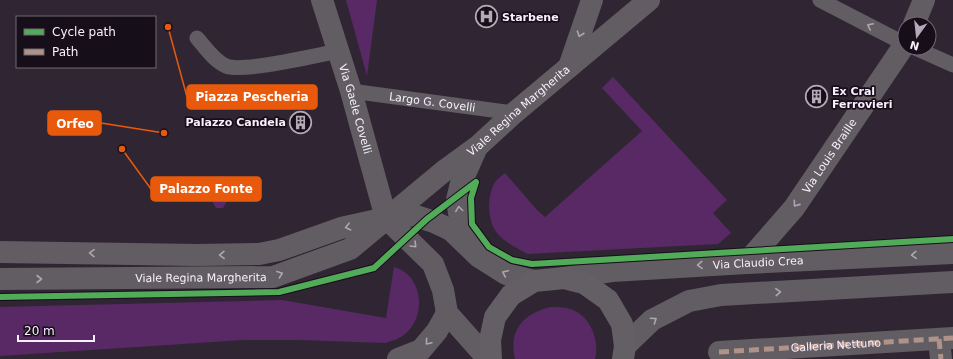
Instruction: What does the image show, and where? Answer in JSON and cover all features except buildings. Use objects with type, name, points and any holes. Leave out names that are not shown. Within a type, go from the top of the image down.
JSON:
[{"type":"main road","points":[[491,359],[490,340],[495,317],[511,295],[534,281],[564,278],[584,283],[608,300],[622,324],[624,353]]},
{"type":"street","name":"Via Gaele Covelli","points":[[322,0],[351,91],[386,218]]},
{"type":"street","points":[[569,68],[592,0]]},
{"type":"street","name":"Viale Regina Margherita","points":[[0,279],[272,277],[350,249],[386,218],[477,147],[514,113],[650,0]]},
{"type":"street","points":[[917,16],[924,0]]},
{"type":"street","name":"Via Louis Braille","points":[[746,263],[794,208],[897,56]]},
{"type":"street","points":[[477,147],[461,183],[457,200],[461,225],[479,257]]},
{"type":"street","points":[[386,218],[413,214],[434,222],[450,230],[479,257],[506,274],[534,281]]},
{"type":"street","points":[[386,218],[434,264],[443,290],[447,313],[488,359]]},
{"type":"street","name":"Viale Regina Margherita","points":[[0,252],[197,255],[259,254],[279,250],[341,228],[386,218]]},
{"type":"street","name":"Via Claudio Crea","points":[[564,278],[612,270],[953,253]]},
{"type":"street","points":[[624,353],[652,320],[689,301],[721,295],[953,282]]},
{"type":"street","points":[[398,359],[421,350],[437,331],[447,313]]},
{"type":"street","name":"Galleria Nettuno","points":[[719,352],[944,345]]},
{"type":"lane","points":[[820,0],[897,40]]},
{"type":"lane","points":[[197,38],[225,66],[239,68],[278,63],[339,51]]},
{"type":"lane","points":[[933,56],[953,65]]},
{"type":"lane","name":"Largo G. Covelli","points":[[351,91],[514,113]]},
{"type":"shaded area","points":[[346,0],[377,0],[367,76]]},
{"type":"shaded area","points":[[613,77],[727,200],[713,213],[731,233],[718,244],[527,254],[507,242],[497,233],[491,222],[489,202],[494,184],[505,173],[537,210],[545,217],[642,131],[602,88]]},
{"type":"shaded area","points":[[220,176],[234,186],[236,192],[234,199],[227,201],[223,208],[216,208],[212,201],[208,200],[204,195],[206,188],[212,185],[215,179]]},
{"type":"shaded area","points":[[394,267],[404,271],[411,278],[419,297],[419,307],[417,317],[405,334],[398,339],[385,343],[300,340],[243,340],[0,356],[0,307],[282,300],[386,318]]},
{"type":"shaded area","points":[[551,307],[563,307],[570,309],[577,312],[588,322],[595,336],[595,359],[515,359],[513,349],[514,339],[520,324],[533,314]]},
{"type":"marked path","points":[[719,352],[953,338]]},
{"type":"marked path","points":[[939,339],[941,359]]},
{"type":"cycle path","points":[[476,182],[471,198],[472,224],[489,247],[512,260],[532,264],[953,239]]},
{"type":"cycle path","points":[[0,297],[279,292],[374,268],[427,219],[476,182]]},
{"type":"place","name":"Starbene","points":[[486,17]]},
{"type":"place","name":"Piazza Pescheria","points":[[168,27]]},
{"type":"place","name":"Ex Cral Ferrovieri","points":[[817,97]]},
{"type":"place","name":"Palazzo Candela","points":[[301,122]]},
{"type":"place","name":"Orfeo","points":[[164,133]]},
{"type":"place","name":"Palazzo Fonte","points":[[122,149]]}]
